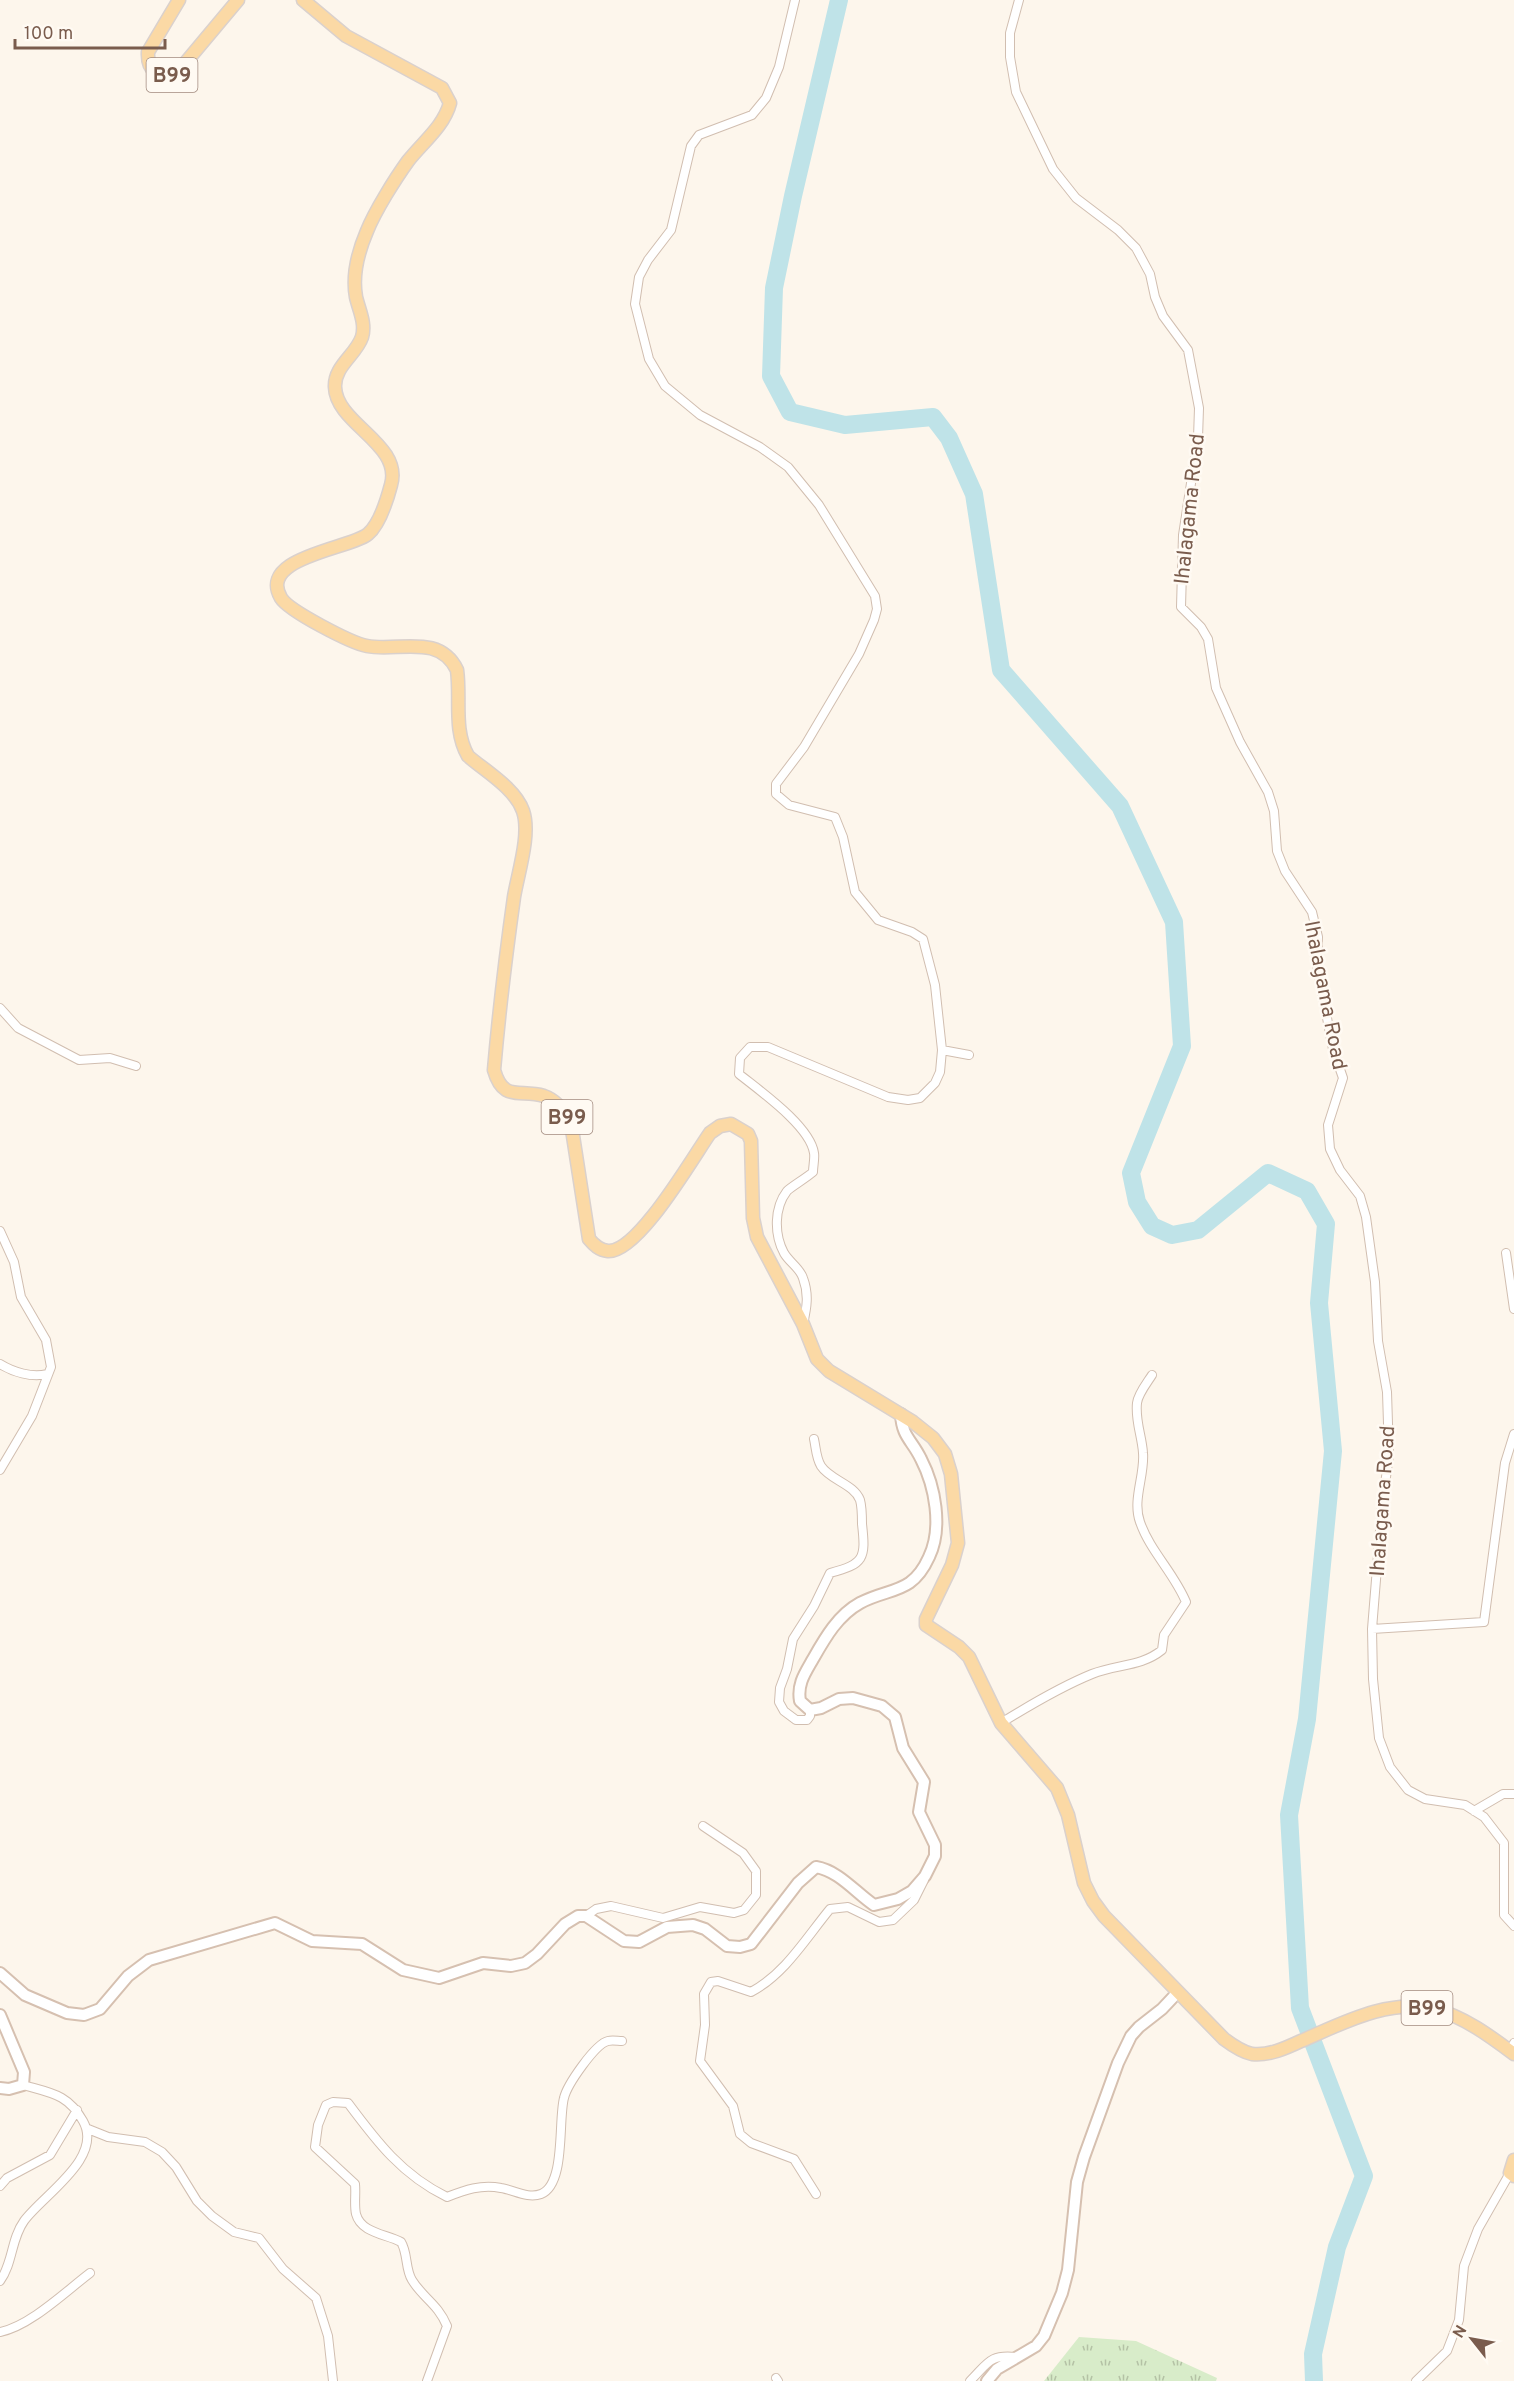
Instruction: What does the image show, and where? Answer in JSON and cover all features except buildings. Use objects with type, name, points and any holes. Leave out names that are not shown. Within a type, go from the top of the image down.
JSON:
[{"type":"main road","name":"B99","points":[[179,0],[148,52],[151,69],[159,75],[176,74],[238,0]]},
{"type":"main road","name":"B99","points":[[303,0],[346,36],[442,88],[450,103],[444,118],[408,162],[368,230],[357,258],[354,279],[356,297],[363,321],[363,336],[338,373],[334,387],[344,410],[373,440],[389,461],[392,483],[376,525],[369,533],[351,543],[291,564],[279,581],[278,589],[280,596],[298,614],[360,644],[376,647],[425,646],[453,662],[458,679],[459,732],[464,749],[468,756],[509,791],[523,811],[525,834],[514,896],[494,1070],[497,1083],[513,1094],[544,1096],[564,1111],[571,1123],[589,1239],[596,1247],[606,1251],[626,1245],[655,1213],[710,1133],[720,1126],[731,1124],[748,1134],[751,1141],[753,1218],[757,1237],[803,1324],[817,1359],[829,1371],[920,1427],[941,1447],[951,1474],[958,1524],[957,1552],[926,1619],[926,1625],[959,1647],[969,1657],[1001,1723],[1057,1788],[1062,1799],[1084,1883],[1104,1916],[1224,2039],[1238,2049],[1251,2054],[1266,2054],[1285,2048],[1350,2020],[1382,2010],[1425,2008],[1434,2009],[1462,2020],[1513,2049]]},
{"type":"main road","points":[[1512,2175],[1514,2160]]},
{"type":"street","points":[[795,0],[780,67],[766,98],[752,115],[699,135],[691,146],[671,230],[648,260],[639,278],[635,304],[649,359],[665,386],[700,416],[760,447],[788,467],[819,505],[875,596],[877,609],[874,620],[859,654],[804,747],[776,784],[776,794],[789,804],[835,818],[843,837],[855,892],[862,903],[878,920],[912,932],[922,939],[935,985],[942,1050],[940,1072],[935,1083],[920,1098],[908,1100],[888,1097],[768,1047],[750,1047],[740,1058],[740,1074],[803,1130],[814,1152],[813,1172],[801,1183],[789,1189],[780,1203],[776,1225],[784,1253],[803,1276],[808,1302],[803,1324]]},
{"type":"street","name":"Ihalagama Road","points":[[1019,0],[1010,33],[1010,57],[1016,92],[1053,169],[1076,198],[1118,230],[1137,248],[1150,274],[1155,297],[1163,316],[1188,350],[1199,408],[1198,438],[1183,535],[1180,607],[1201,627],[1208,639],[1216,688],[1240,742],[1268,792],[1274,811],[1277,851],[1286,871],[1312,912],[1318,937],[1317,966],[1333,1049],[1343,1078],[1328,1125],[1330,1149],[1340,1170],[1360,1196],[1366,1217],[1375,1282],[1378,1341],[1387,1392],[1389,1455],[1382,1506],[1372,1629],[1373,1679],[1379,1738],[1390,1767],[1408,1790],[1425,1799],[1465,1805],[1484,1817],[1504,1843],[1504,1914],[1514,1926]]},
{"type":"street","points":[[0,1008],[18,1028],[79,1060],[110,1058],[136,1066]]},
{"type":"street","points":[[942,1050],[969,1055]]},
{"type":"street","points":[[0,1231],[14,1262],[21,1298],[46,1341],[51,1367],[32,1416],[0,1470]]},
{"type":"street","points":[[1506,1253],[1514,1309]]},
{"type":"street","points":[[0,1364],[8,1369],[38,1377],[47,1374]]},
{"type":"street","points":[[1001,1723],[1036,1701],[1094,1673],[1151,1659],[1162,1650],[1164,1635],[1186,1602],[1179,1586],[1152,1547],[1139,1521],[1138,1498],[1143,1454],[1136,1423],[1137,1400],[1152,1375]]},
{"type":"street","points":[[810,1710],[800,1701],[798,1692],[801,1680],[825,1638],[845,1614],[861,1603],[892,1593],[912,1582],[930,1556],[936,1525],[935,1500],[922,1460],[902,1429],[901,1414]]},
{"type":"street","points":[[1372,1629],[1484,1622],[1504,1463],[1514,1434]]},
{"type":"street","points":[[810,1710],[807,1720],[796,1720],[784,1711],[779,1702],[780,1688],[787,1669],[793,1639],[814,1606],[830,1573],[854,1566],[862,1555],[865,1545],[860,1500],[854,1492],[823,1469],[818,1460],[814,1439]]},
{"type":"street","points":[[810,1710],[821,1708],[839,1699],[853,1698],[882,1706],[895,1717],[903,1748],[924,1782],[919,1812],[935,1845],[935,1856],[922,1888],[914,1900],[893,1920],[879,1922],[848,1907],[830,1909],[784,1966],[764,1985],[751,1992],[718,1981],[711,1982],[704,1994],[705,2025],[700,2061],[732,2106],[740,2134],[751,2143],[794,2159],[816,2194]]},
{"type":"street","points":[[1474,1811],[1503,1794],[1514,1794]]},
{"type":"street","points":[[0,1973],[26,1995],[67,2013],[84,2015],[99,2009],[128,1976],[149,1960],[275,1923],[312,1941],[362,1944],[402,1970],[439,1978],[483,1963],[511,1966],[525,1963],[537,1954],[564,1924],[578,1916],[586,1916],[596,1910],[611,1906],[663,1918],[700,1907],[734,1913],[744,1910],[756,1895],[756,1871],[743,1853],[703,1826]]},
{"type":"street","points":[[586,1916],[624,1941],[639,1942],[667,1928],[693,1925],[705,1929],[727,1946],[740,1947],[752,1944],[798,1883],[816,1867],[827,1869],[841,1878],[855,1893],[874,1905],[898,1899],[912,1891],[925,1876]]},
{"type":"street","points":[[987,2381],[997,2369],[1036,2346],[1044,2336],[1062,2293],[1068,2270],[1079,2174],[1125,2046],[1139,2027],[1162,2009],[1178,1992]]},
{"type":"street","points":[[0,2015],[24,2072],[23,2085]]},
{"type":"street","points":[[427,2381],[447,2326],[441,2311],[411,2279],[404,2247],[400,2242],[365,2228],[359,2221],[356,2211],[355,2184],[315,2147],[318,2125],[326,2105],[333,2102],[348,2103],[386,2153],[428,2188],[447,2197],[474,2187],[500,2187],[524,2195],[542,2193],[551,2184],[558,2162],[564,2097],[591,2052],[607,2041],[622,2041]]},
{"type":"street","points":[[0,2088],[9,2089],[23,2085],[62,2096],[77,2110],[88,2129],[88,2143],[81,2161],[24,2221],[17,2233],[6,2273],[0,2281]]},
{"type":"street","points":[[0,2186],[7,2178],[51,2155],[77,2110]]},
{"type":"street","points":[[88,2129],[108,2137],[145,2142],[162,2152],[176,2167],[197,2201],[212,2216],[234,2232],[259,2238],[283,2269],[316,2298],[328,2336],[333,2381]]},
{"type":"street","points":[[1418,2380],[1447,2351],[1459,2320],[1464,2266],[1479,2229],[1512,2175]]},
{"type":"street","points":[[0,2332],[11,2330],[51,2304],[90,2273]]},
{"type":"street","points":[[970,2381],[999,2355],[1017,2357]]},
{"type":"green space","points":[[1079,2337],[1136,2341],[1217,2378],[1216,2381],[1044,2381]]},
{"type":"waterway","points":[[839,0],[774,288],[771,376],[790,412],[845,425],[933,417],[949,438],[974,494],[1001,670],[1120,806],[1174,922],[1182,1046],[1131,1173],[1137,1202],[1152,1226],[1172,1235],[1198,1230],[1268,1173],[1307,1191],[1326,1224],[1319,1303],[1333,1451],[1307,1719],[1289,1815],[1300,2008],[1364,2176],[1337,2247],[1313,2354],[1314,2381]]}]
